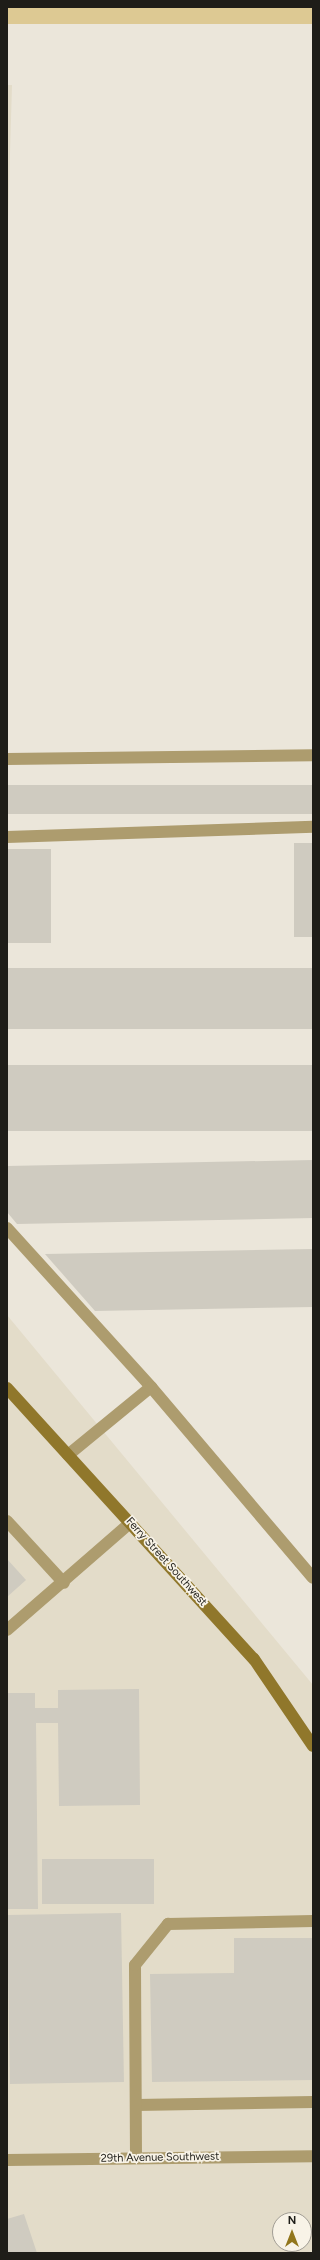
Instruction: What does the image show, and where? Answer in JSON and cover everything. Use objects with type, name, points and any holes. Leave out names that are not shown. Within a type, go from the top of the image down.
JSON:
[{"type":"street","points":[[7,759],[313,755]]},
{"type":"street","points":[[7,837],[313,827]]},
{"type":"street","points":[[7,1228],[151,1387],[313,1578]]},
{"type":"street","points":[[68,1455],[151,1387]]},
{"type":"street","name":"Ferry Street Southwest","points":[[7,1388],[254,1659],[313,1746]]},
{"type":"street","points":[[7,1521],[64,1583]]},
{"type":"street","points":[[7,1630],[64,1583],[130,1523]]},
{"type":"street","points":[[136,2158],[135,1965],[168,1924],[313,1921]]},
{"type":"street","points":[[136,2105],[313,2102]]},
{"type":"street","name":"29th Avenue Southwest","points":[[7,2160],[313,2156]]},
{"type":"shaded area","points":[[7,7],[313,7],[313,24],[7,24]]},
{"type":"shaded area","points":[[7,85],[12,85],[7,256]]},
{"type":"shaded area","points":[[7,1315],[313,1685],[313,2253],[7,2253]]},
{"type":"building","points":[[7,785],[313,785],[313,814],[7,814]]},
{"type":"building","points":[[294,843],[313,843],[313,937],[294,937]]},
{"type":"building","points":[[7,849],[51,849],[51,943],[7,943]]},
{"type":"building","points":[[7,968],[313,968],[313,1029],[7,1029]]},
{"type":"building","points":[[7,1065],[313,1065],[313,1131],[7,1131]]},
{"type":"building","points":[[313,1160],[313,1218],[17,1224],[7,1212],[7,1166]]},
{"type":"building","points":[[313,1249],[313,1307],[95,1311],[45,1254]]},
{"type":"building","points":[[7,1559],[26,1580],[7,1597]]},
{"type":"building","points":[[139,1689],[140,1805],[59,1806],[58,1723],[36,1723],[38,1909],[7,1909],[7,1693],[35,1693],[35,1708],[58,1708],[58,1690]]},
{"type":"building","points":[[42,1859],[154,1859],[154,1904],[42,1904]]},
{"type":"building","points":[[121,1913],[124,2082],[10,2084],[7,1915]]},
{"type":"building","points":[[234,1938],[313,1938],[313,2080],[152,2082],[150,1974],[234,1973]]},
{"type":"building","points":[[24,2214],[37,2253],[7,2253],[7,2219]]}]
